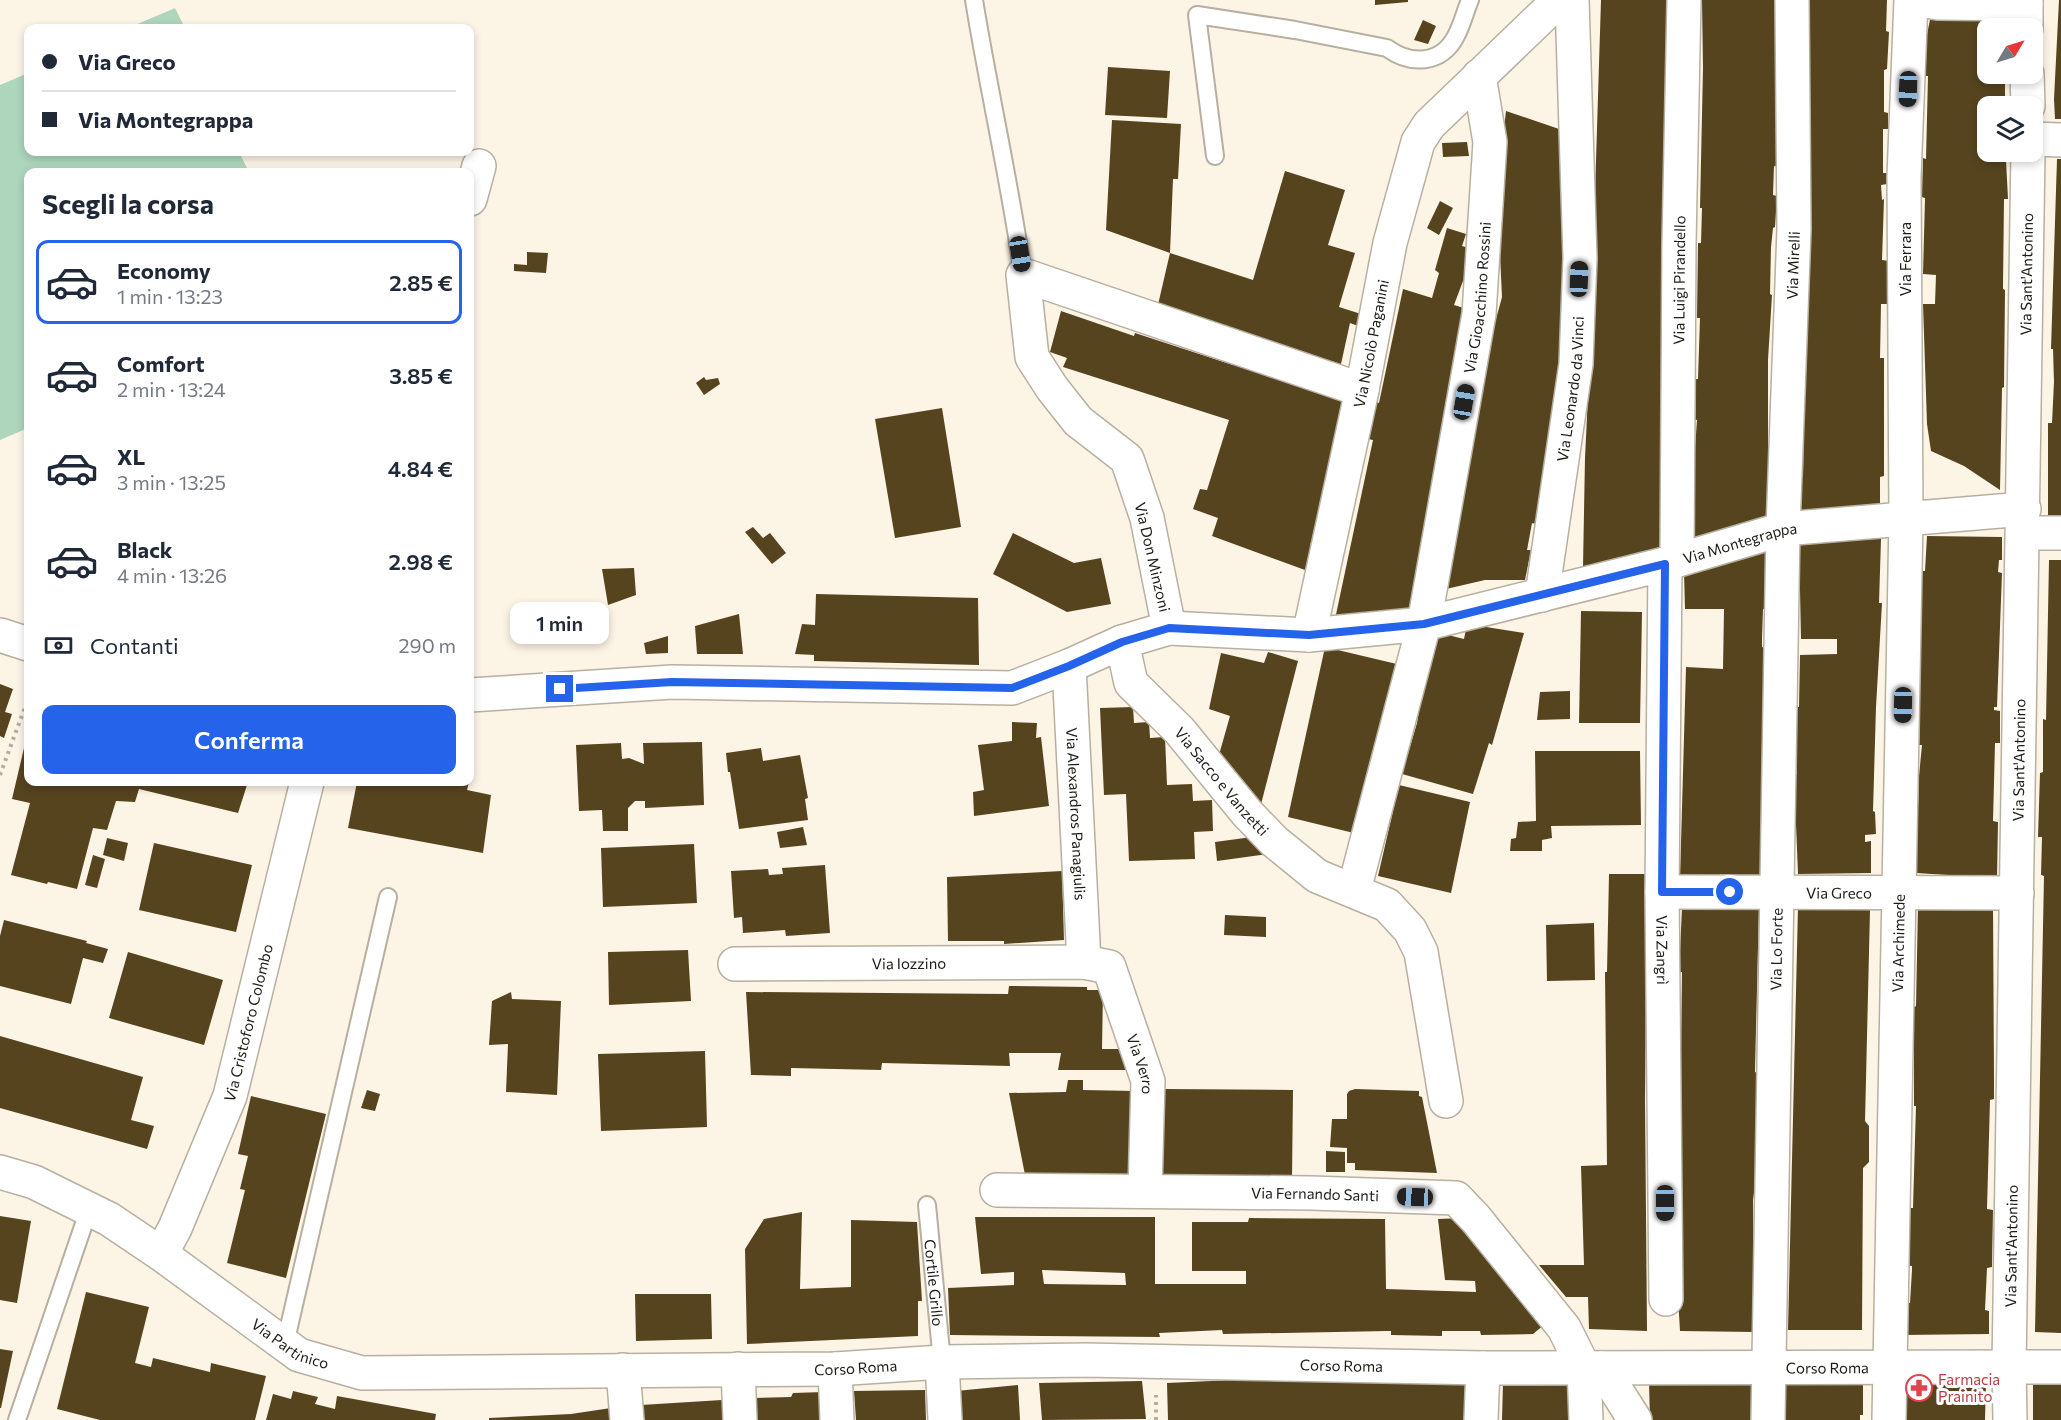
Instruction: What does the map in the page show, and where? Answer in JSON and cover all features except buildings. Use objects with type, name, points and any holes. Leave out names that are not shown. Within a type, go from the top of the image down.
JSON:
[{"type":"street","name":"Via Nicolò Paganini","points":[[1309,635],[1362,390],[1390,243],[1418,142],[1429,124],[1559,0]]},
{"type":"street","name":"Via Leonardo da Vinci","points":[[1542,595],[1576,364],[1580,258],[1572,0]]},
{"type":"street","name":"Via Luigi Pirandello","points":[[1671,562],[1684,0]]},
{"type":"street","name":"Via Mirelli","points":[[1783,529],[1794,229],[1792,0]]},
{"type":"street","name":"Via Ferrara","points":[[1906,518],[1904,177],[1911,0]]},
{"type":"street","points":[[1919,0],[2026,11]]},
{"type":"street","name":"Via Gioacchino Rossini","points":[[1424,624],[1479,314],[1490,142],[1479,76]]},
{"type":"street","points":[[2043,139],[2061,140]]},
{"type":"street","name":"Via Sant'Antonino","points":[[2010,1420],[2028,162]]},
{"type":"street","points":[[474,184],[479,166]]},
{"type":"street","points":[[1023,275],[1362,390]]},
{"type":"street","name":"Via Don Minzoni","points":[[1023,275],[1032,357],[1052,388],[1078,421],[1127,459],[1147,518],[1169,628]]},
{"type":"street","name":"Via Montegrappa","points":[[474,695],[672,682],[1012,688],[1122,642],[1169,628],[1309,635],[1424,624],[1671,562],[1783,529],[1906,518],[2024,521],[2061,533]]},
{"type":"street","name":"Via Archimede","points":[[1889,1420],[1906,518]]},
{"type":"street","name":"Via Lo Forte","points":[[1768,1420],[1783,529]]},
{"type":"street","name":"Via Zangrì","points":[[1666,1299],[1662,892],[1671,562]]},
{"type":"street","points":[[1354,890],[1424,624]]},
{"type":"street","points":[[0,635],[24,643]]},
{"type":"street","name":"Via Sacco e Vanzetti","points":[[1122,642],[1131,683],[1179,730],[1247,813],[1274,841],[1317,876],[1387,905],[1410,930],[1421,952],[1446,1101]]},
{"type":"street","name":"Via Alexandros Panagiulis","points":[[1069,666],[1084,962]]},
{"type":"street","name":"Via Cristoforo Colombo","points":[[161,1254],[175,1228],[230,1096],[306,786]]},
{"type":"street","name":"Via Greco","points":[[1662,892],[2017,893]]},
{"type":"street","name":"Via Iozzino","points":[[735,964],[1084,962]]},
{"type":"street","name":"Via Verro","points":[[1084,962],[1109,967],[1148,1081],[1144,1191]]},
{"type":"street","name":"Via Partinico","points":[[0,1172],[34,1182],[109,1219],[161,1254],[299,1355],[362,1373],[624,1370]]},
{"type":"street","name":"Via Fernando Santi","points":[[997,1190],[1311,1193],[1456,1198],[1476,1218],[1635,1420]]},
{"type":"street","name":"Corso Roma","points":[[624,1370],[835,1369],[942,1362],[1132,1360],[1483,1368],[2061,1367]]},
{"type":"street","points":[[942,1362],[945,1420]]},
{"type":"street","points":[[1481,1420],[1483,1368]]},
{"type":"street","points":[[1586,1420],[1593,1368]]},
{"type":"street","points":[[738,1369],[740,1420]]},
{"type":"street","points":[[835,1369],[837,1420]]},
{"type":"street","points":[[624,1370],[627,1420]]},
{"type":"lane","points":[[974,0],[987,77],[1011,191],[1023,275]]},
{"type":"lane","points":[[1215,156],[1197,15],[1295,30],[1387,48],[1398,56],[1411,60],[1438,55],[1448,47],[1455,38],[1470,0]]},
{"type":"lane","points":[[285,1344],[388,897]]},
{"type":"lane","name":"Cortile Grillo","points":[[927,1205],[942,1362]]},
{"type":"lane","points":[[17,1420],[89,1209]]},
{"type":"path","points":[[0,775],[24,710]]},
{"type":"green space","points":[[175,8],[183,24],[137,24]]},
{"type":"green space","points":[[24,75],[24,156],[241,156],[247,168],[24,168],[24,430],[0,440],[0,85]]},
{"type":"place","name":"Farmacia Prainito","points":[[1919,1388]]},
{"type":"route","points":[[560,689],[672,682],[1012,688],[1122,642],[1169,628],[1309,635],[1424,624],[1665,564],[1662,892],[1730,892]]}]
